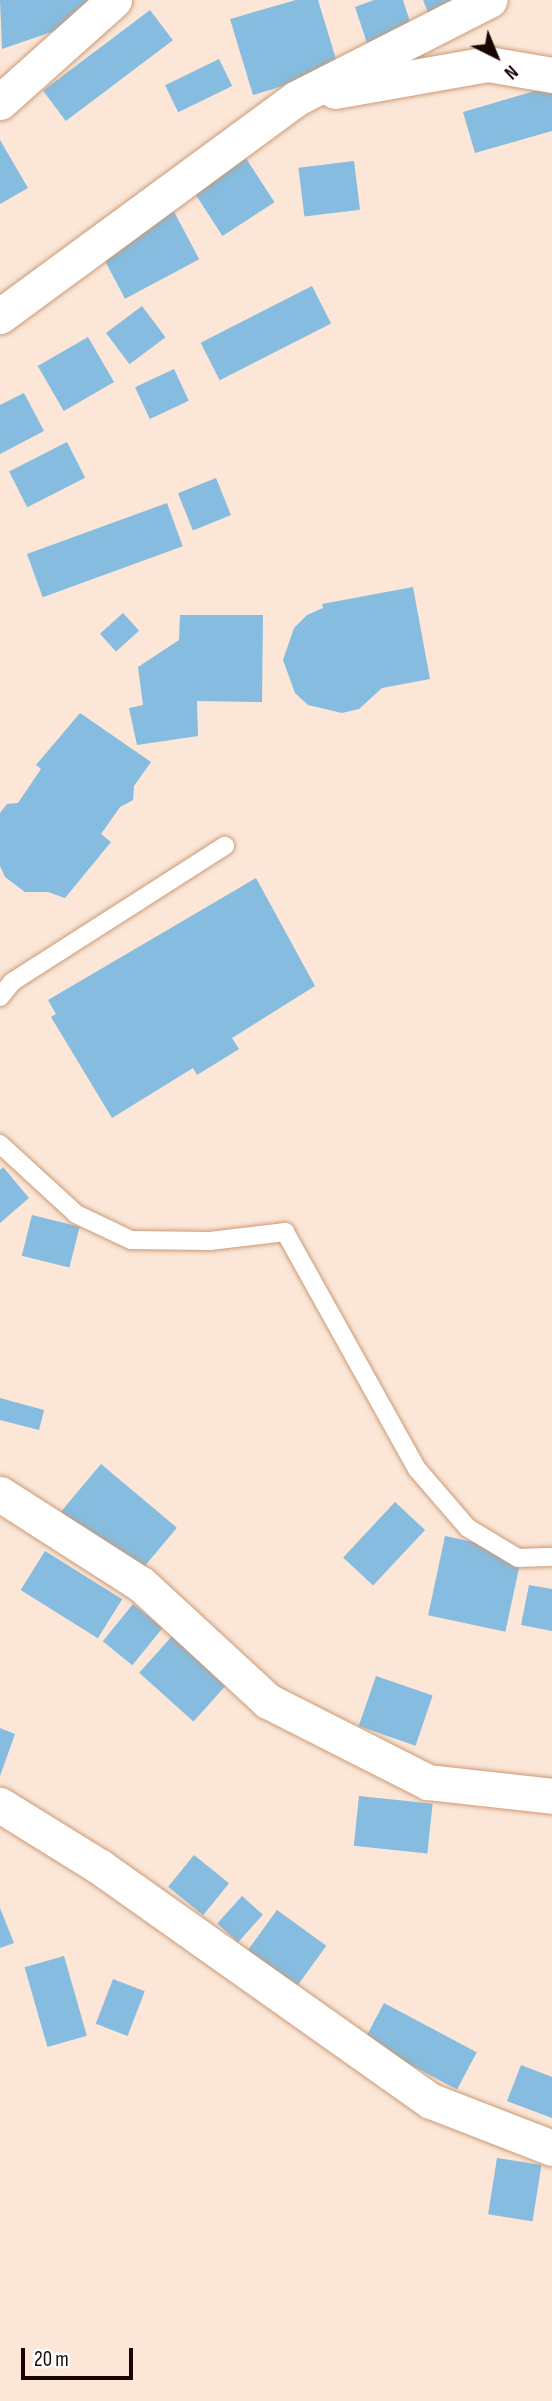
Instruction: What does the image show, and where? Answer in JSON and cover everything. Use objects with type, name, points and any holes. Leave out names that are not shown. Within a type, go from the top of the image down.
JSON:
[{"type":"street","points":[[0,102],[114,0]]},
{"type":"street","points":[[0,316],[297,98],[489,0]]},
{"type":"street","points":[[297,98],[488,64],[552,75]]},
{"type":"street","points":[[0,1494],[141,1584],[268,1700],[428,1782],[552,1796]]},
{"type":"street","points":[[0,1805],[100,1867],[431,2101],[552,2148]]},
{"type":"lane","points":[[0,997],[12,982],[225,846]]},
{"type":"lane","points":[[0,1144],[76,1213],[131,1240],[210,1241],[285,1231],[417,1469],[468,1528],[518,1558],[552,1557]]},
{"type":"building","points":[[0,0],[103,0],[107,13],[2,49]]},
{"type":"building","points":[[296,0],[318,0],[339,69],[253,95],[230,19]]},
{"type":"building","points":[[374,0],[403,0],[412,28],[367,43],[355,7]]},
{"type":"building","points":[[423,0],[471,0],[429,15]]},
{"type":"building","points":[[150,10],[173,40],[66,121],[43,91]]},
{"type":"building","points":[[219,59],[232,86],[178,112],[165,85]]},
{"type":"building","points":[[552,86],[552,131],[475,153],[463,112]]},
{"type":"building","points":[[0,140],[28,188],[0,204]]},
{"type":"building","points":[[238,146],[274,202],[222,236],[186,180]]},
{"type":"building","points":[[354,161],[360,210],[304,216],[298,168]]},
{"type":"building","points":[[172,208],[199,259],[125,299],[98,247]]},
{"type":"building","points":[[312,286],[331,323],[220,380],[201,343]]},
{"type":"building","points":[[142,306],[165,337],[130,364],[106,333]]},
{"type":"building","points":[[88,337],[114,382],[64,411],[38,366]]},
{"type":"building","points":[[174,369],[189,401],[150,419],[135,387]]},
{"type":"building","points":[[24,393],[44,431],[0,454],[0,405]]},
{"type":"building","points":[[67,442],[85,478],[27,507],[9,472]]},
{"type":"building","points":[[216,478],[231,515],[193,530],[178,493]]},
{"type":"building","points":[[167,503],[183,546],[43,597],[27,554]]},
{"type":"building","points":[[413,587],[430,679],[382,688],[359,709],[342,713],[308,705],[295,693],[283,660],[294,628],[307,615],[323,608],[322,604]]},
{"type":"building","points":[[123,613],[139,631],[116,652],[100,634]]},
{"type":"building","points":[[180,615],[263,615],[262,702],[197,701],[198,736],[137,745],[129,708],[143,705],[138,667],[179,640]]},
{"type":"building","points":[[80,713],[151,762],[134,786],[133,800],[120,807],[101,834],[111,842],[65,898],[48,892],[25,892],[5,877],[0,866],[0,813],[7,804],[18,803],[41,769],[36,765]]},
{"type":"building","points":[[256,878],[315,986],[232,1038],[239,1049],[197,1075],[193,1068],[112,1118],[51,1017],[56,1014],[48,1000]]},
{"type":"building","points":[[3,1167],[29,1198],[0,1223],[0,1170]]},
{"type":"building","points":[[32,1215],[80,1227],[69,1268],[22,1256]]},
{"type":"building","points":[[0,1398],[44,1410],[39,1430],[0,1420]]},
{"type":"building","points":[[101,1464],[177,1528],[136,1576],[61,1512]]},
{"type":"building","points":[[395,1502],[425,1530],[373,1586],[343,1558]]},
{"type":"building","points":[[445,1536],[522,1552],[505,1632],[428,1615]]},
{"type":"building","points":[[45,1551],[122,1599],[98,1638],[21,1590]]},
{"type":"building","points":[[529,1585],[552,1589],[552,1631],[521,1625]]},
{"type":"building","points":[[133,1604],[163,1628],[132,1665],[103,1641]]},
{"type":"building","points":[[174,1634],[228,1683],[193,1721],[139,1673]]},
{"type":"building","points":[[376,1676],[433,1696],[415,1746],[359,1726]]},
{"type":"building","points":[[0,1728],[15,1734],[0,1776]]},
{"type":"building","points":[[359,1796],[433,1804],[427,1853],[354,1846]]},
{"type":"building","points":[[194,1855],[229,1883],[203,1915],[168,1887]]},
{"type":"building","points":[[242,1896],[263,1915],[238,1942],[217,1923]]},
{"type":"building","points":[[0,1908],[14,1943],[0,1948]]},
{"type":"building","points":[[277,1910],[326,1946],[292,1993],[243,1957]]},
{"type":"building","points":[[64,1956],[87,2036],[47,2047],[25,1967]]},
{"type":"building","points":[[113,1979],[145,1991],[128,2036],[96,2024]]},
{"type":"building","points":[[384,2003],[477,2052],[457,2089],[364,2040]]},
{"type":"building","points":[[521,2065],[552,2077],[552,2118],[507,2101]]},
{"type":"building","points":[[497,2158],[541,2165],[533,2221],[488,2214]]}]
